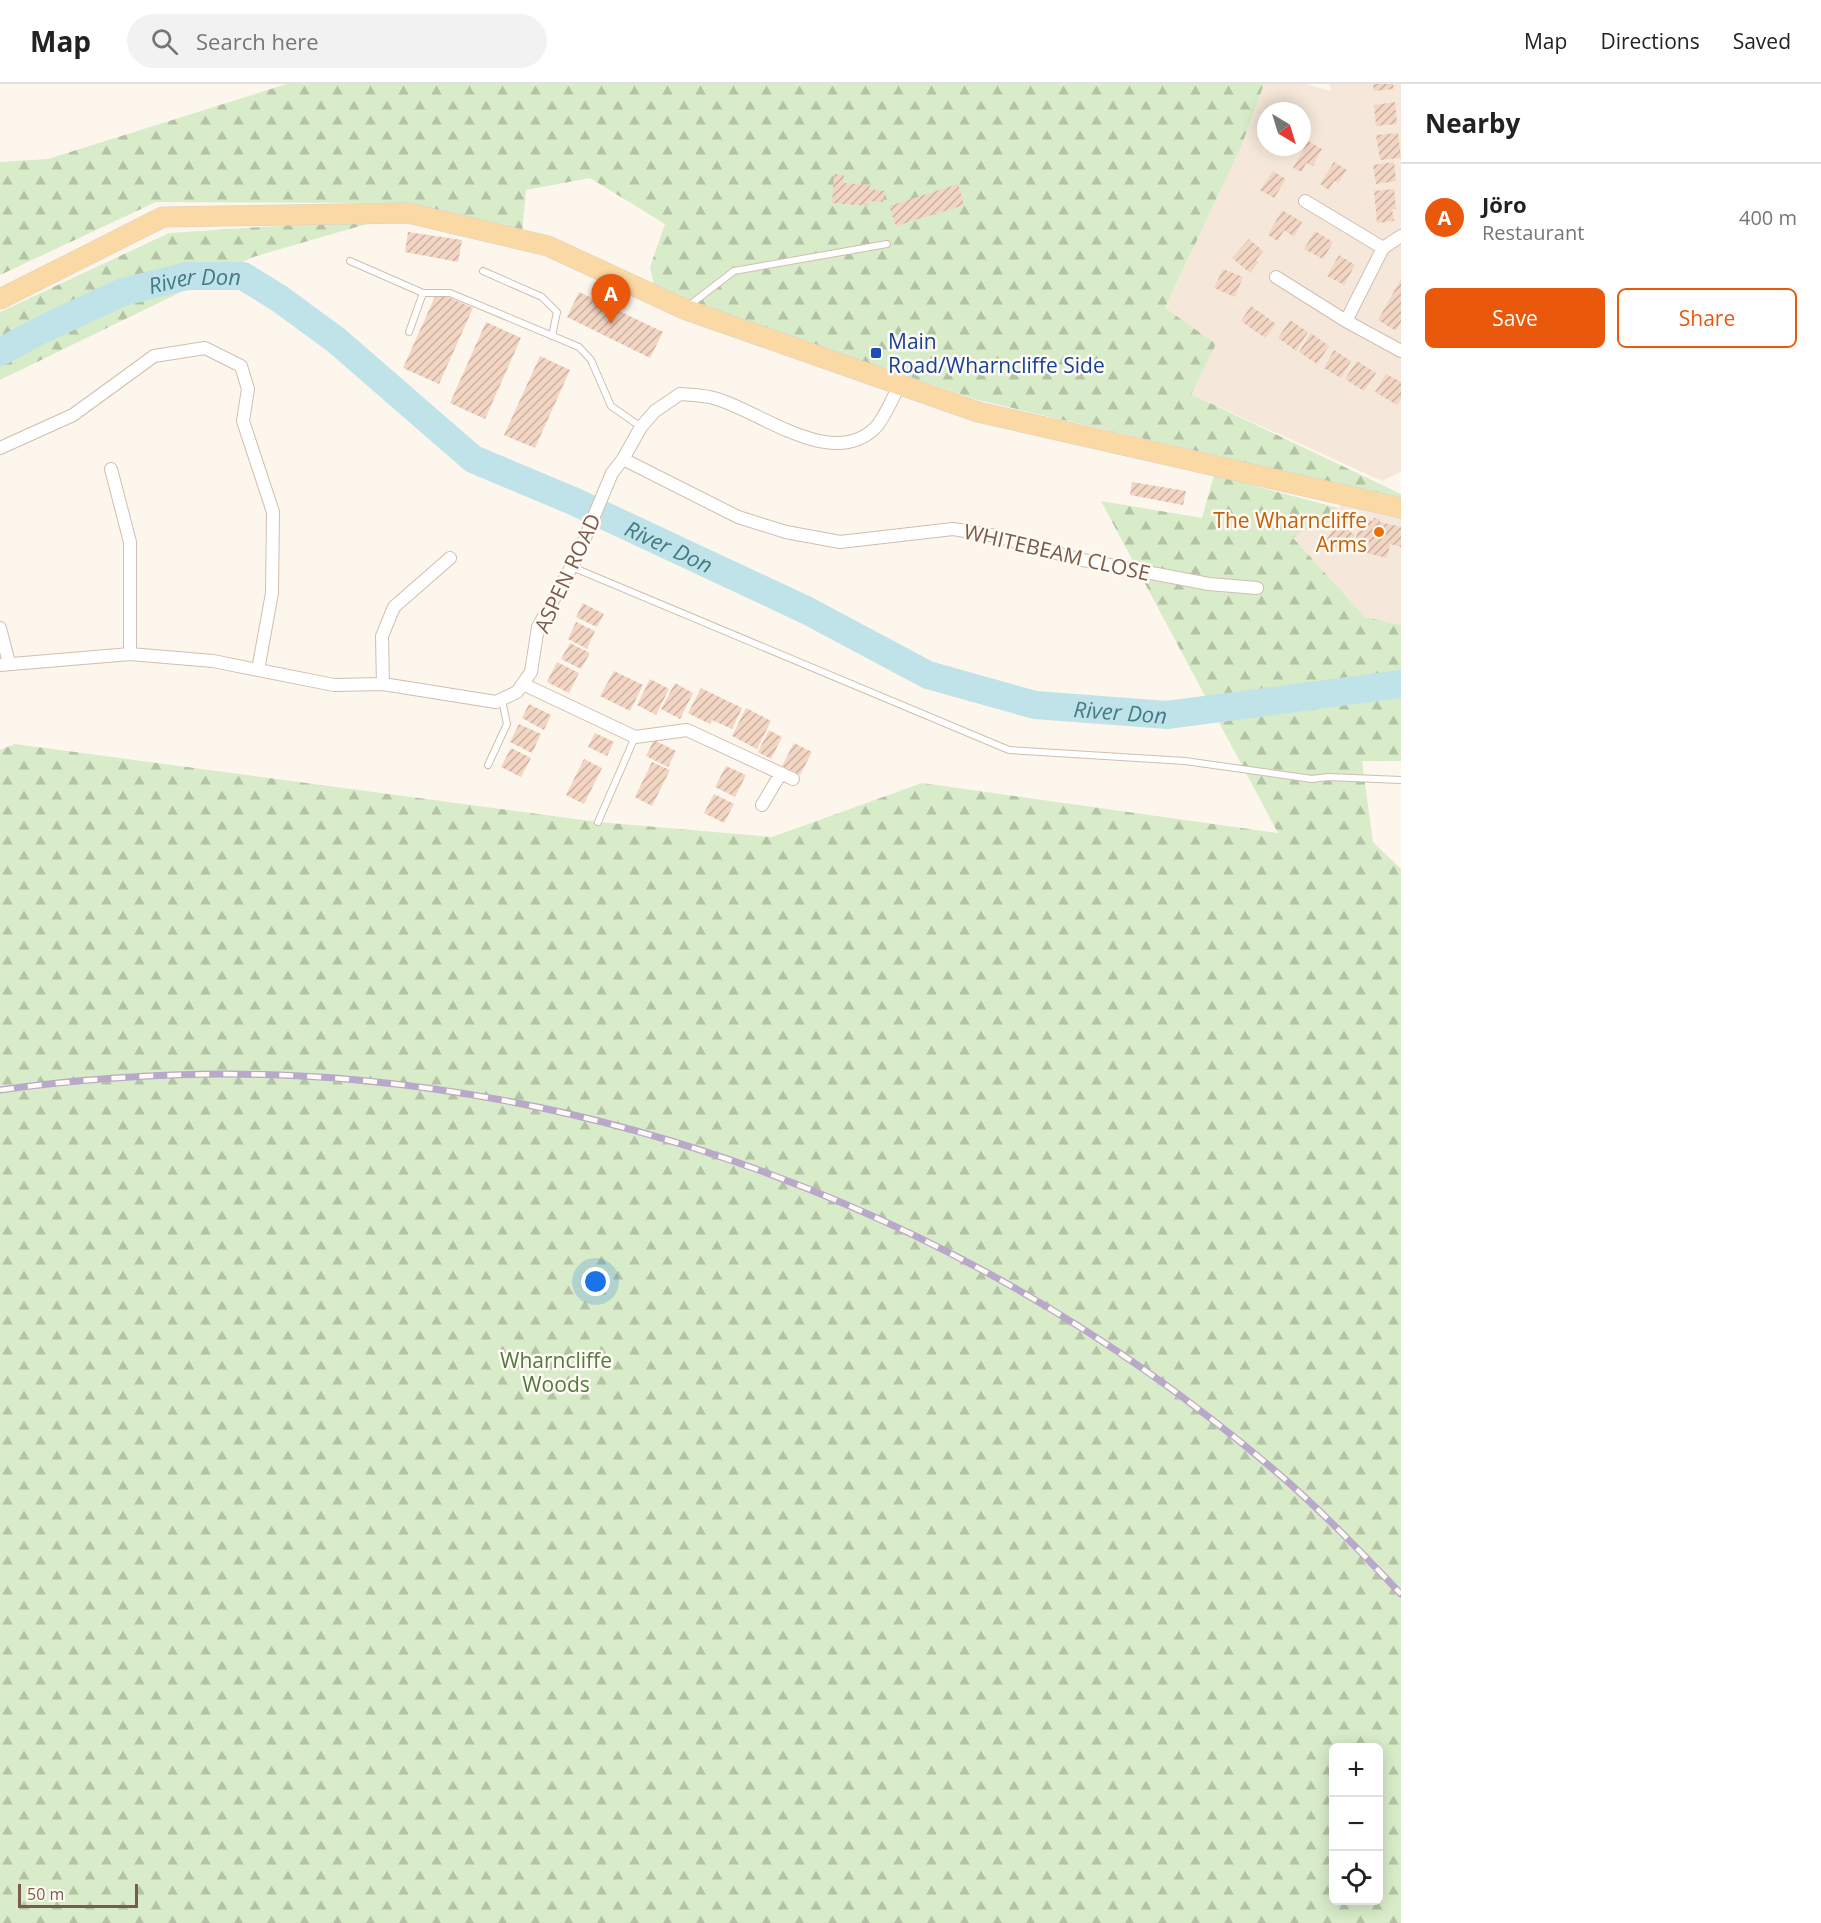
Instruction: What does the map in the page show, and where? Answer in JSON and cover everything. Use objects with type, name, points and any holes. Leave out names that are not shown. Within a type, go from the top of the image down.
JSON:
[{"type":"main road","points":[[0,299],[163,217],[408,213],[548,246],[684,309],[978,412],[1401,508]]},
{"type":"street","points":[[1305,201],[1383,248]]},
{"type":"street","points":[[1346,321],[1383,248],[1401,236]]},
{"type":"street","points":[[1276,277],[1346,321],[1401,351]]},
{"type":"street","points":[[0,448],[72,415],[154,356],[205,348],[241,366],[248,389],[243,421],[273,512],[272,593],[258,670]]},
{"type":"street","name":"ASPEN ROAD","points":[[523,684],[531,672],[538,627],[574,562],[612,473],[623,459],[641,427],[655,411],[680,394],[717,399],[779,428],[827,443],[852,442],[876,428],[900,384]]},
{"type":"street","name":"WHITEBEAM CLOSE","points":[[623,459],[738,517],[786,532],[840,542],[953,529],[996,536],[1078,559],[1209,584],[1257,588]]},
{"type":"street","points":[[111,470],[130,542],[130,654]]},
{"type":"street","points":[[383,684],[382,636],[394,607],[450,558]]},
{"type":"street","points":[[0,628],[4,664],[130,654],[213,661],[334,685],[383,684],[477,701],[496,702],[517,692],[523,684],[635,737],[687,730],[793,779]]},
{"type":"street","points":[[762,805],[781,773]]},
{"type":"lane","points":[[684,309],[734,271],[887,244]]},
{"type":"lane","points":[[350,261],[423,293],[450,293],[579,347],[591,360],[611,406],[641,427]]},
{"type":"lane","points":[[483,271],[542,297],[557,312],[552,336]]},
{"type":"lane","points":[[409,332],[423,293]]},
{"type":"lane","points":[[574,562],[1009,750],[1185,761],[1312,779],[1328,777],[1401,780]]},
{"type":"lane","points":[[488,765],[507,724],[502,700]]},
{"type":"lane","points":[[598,822],[635,737]]},
{"type":"shaded area","points":[[1264,84],[1305,84],[1331,91],[1330,84],[1401,84],[1401,472],[1382,481],[1191,394],[1165,309],[1241,147],[1257,103],[1257,156],[1311,156],[1311,102],[1257,102]]},
{"type":"shaded area","points":[[1349,496],[1401,508],[1401,625],[1365,617],[1293,538],[1338,508]]},
{"type":"green space","points":[[287,84],[1264,84],[1241,147],[1165,308],[1216,344],[1191,394],[1401,494],[1401,499],[978,400],[655,291],[650,267],[665,224],[590,178],[526,190],[522,233],[404,203],[156,202],[0,275],[0,162],[48,159]]},
{"type":"green space","points":[[384,219],[253,257],[0,380],[0,312],[169,233]]},
{"type":"green space","name":"Wharncliffe Woods","points":[[1214,475],[1338,508],[1293,538],[1365,617],[1401,625],[1401,761],[1362,761],[1373,842],[1401,869],[1401,1923],[0,1923],[0,750],[15,744],[598,822],[772,837],[922,783],[1278,833],[1101,501],[1202,518]]},
{"type":"building","points":[[1373,84],[1393,84],[1394,89],[1374,91]]},
{"type":"building","points":[[1395,102],[1397,124],[1376,126],[1374,105]]},
{"type":"building","points":[[1398,133],[1401,158],[1380,160],[1376,135]]},
{"type":"building","points":[[1311,143],[1322,149],[1313,166],[1306,163],[1302,172],[1293,168],[1300,156],[1311,156]]},
{"type":"building","points":[[1334,162],[1347,170],[1338,183],[1334,181],[1329,190],[1320,184]]},
{"type":"building","points":[[1394,162],[1396,181],[1376,184],[1373,165]]},
{"type":"building","points":[[1273,171],[1286,179],[1274,198],[1260,190]]},
{"type":"building","points":[[834,174],[844,175],[843,183],[870,185],[869,189],[885,191],[883,202],[869,201],[868,206],[832,203]]},
{"type":"building","points":[[958,184],[964,205],[896,226],[889,206]]},
{"type":"building","points":[[1394,189],[1396,209],[1392,209],[1394,221],[1377,223],[1374,191]]},
{"type":"building","points":[[1282,210],[1302,222],[1294,237],[1284,230],[1278,241],[1268,235]]},
{"type":"building","points":[[1315,231],[1333,242],[1323,259],[1304,249]]},
{"type":"building","points":[[408,232],[462,240],[458,262],[405,252]]},
{"type":"building","points":[[1249,239],[1263,251],[1256,260],[1259,262],[1250,273],[1232,258]]},
{"type":"building","points":[[1339,255],[1355,265],[1344,285],[1327,276]]},
{"type":"building","points":[[1223,269],[1243,277],[1235,297],[1214,288]]},
{"type":"building","points":[[1401,279],[1401,322],[1396,331],[1378,320]]},
{"type":"building","points":[[437,292],[473,308],[439,384],[403,368]]},
{"type":"building","points":[[579,292],[663,332],[650,358],[567,317]]},
{"type":"building","points":[[1251,306],[1276,324],[1265,338],[1241,321]]},
{"type":"building","points":[[1290,320],[1308,332],[1296,351],[1278,338]]},
{"type":"building","points":[[486,322],[521,338],[485,419],[450,403]]},
{"type":"building","points":[[1311,333],[1329,346],[1317,364],[1299,352]]},
{"type":"building","points":[[1334,350],[1351,361],[1341,378],[1324,368]]},
{"type":"building","points":[[540,356],[570,370],[535,448],[504,435]]},
{"type":"building","points":[[1357,361],[1376,373],[1364,391],[1345,379]]},
{"type":"building","points":[[1386,374],[1401,382],[1401,399],[1397,405],[1375,392]]},
{"type":"building","points":[[1132,482],[1186,491],[1183,505],[1130,495]]},
{"type":"building","name":"The Wharncliffe Arms","points":[[1361,518],[1373,521],[1374,518],[1380,519],[1380,522],[1401,527],[1401,547],[1390,544],[1387,558],[1367,553],[1369,541],[1356,538]]},
{"type":"building","points":[[1338,523],[1355,535],[1343,552],[1326,540]]},
{"type":"building","points":[[583,603],[604,614],[597,627],[576,617]]},
{"type":"building","points":[[576,622],[595,631],[587,649],[568,639]]},
{"type":"building","points":[[570,643],[590,653],[581,669],[561,659]]},
{"type":"building","points":[[557,662],[579,673],[569,693],[547,682]]},
{"type":"building","points":[[614,671],[643,685],[630,711],[600,696]]},
{"type":"building","points":[[650,679],[669,689],[656,715],[637,705]]},
{"type":"building","points":[[675,683],[693,693],[680,719],[661,709]]},
{"type":"building","points":[[701,688],[742,708],[732,729],[712,720],[710,724],[688,713]]},
{"type":"building","points":[[529,704],[551,715],[544,730],[522,718]]},
{"type":"building","points":[[746,708],[771,721],[757,749],[732,736]]},
{"type":"building","points":[[519,724],[541,734],[532,753],[510,742]]},
{"type":"building","points":[[769,730],[782,737],[771,759],[758,752]]},
{"type":"building","points":[[595,733],[614,742],[607,756],[588,747]]},
{"type":"building","points":[[654,740],[676,751],[668,767],[646,756]]},
{"type":"building","points":[[794,743],[812,752],[800,775],[782,766]]},
{"type":"building","points":[[511,748],[531,758],[521,777],[501,767]]},
{"type":"building","points":[[584,759],[602,768],[584,804],[566,795]]},
{"type":"building","points":[[652,762],[670,770],[652,806],[635,797]]},
{"type":"building","points":[[726,766],[746,775],[735,797],[715,787]]},
{"type":"building","points":[[714,794],[734,804],[724,823],[704,813]]},
{"type":"waterway","name":"River Don","points":[[0,352],[45,328],[123,292],[187,276],[243,276],[280,299],[336,340],[473,459],[573,501],[806,610],[928,675],[1035,705],[1167,715],[1401,684]]},
{"type":"railway","points":[[0,1090],[89,1080],[178,1075],[268,1075],[357,1080],[483,1097],[606,1123],[727,1159],[845,1204],[959,1258],[1069,1320],[1174,1391],[1273,1469],[1323,1514],[1401,1594]]},
{"type":"place","name":"Jöro","points":[[611,324]]},
{"type":"place","name":"Main Road/Wharncliffe Side","points":[[876,353]]},
{"type":"place","name":"The Wharncliffe Arms","points":[[1379,532]]}]
